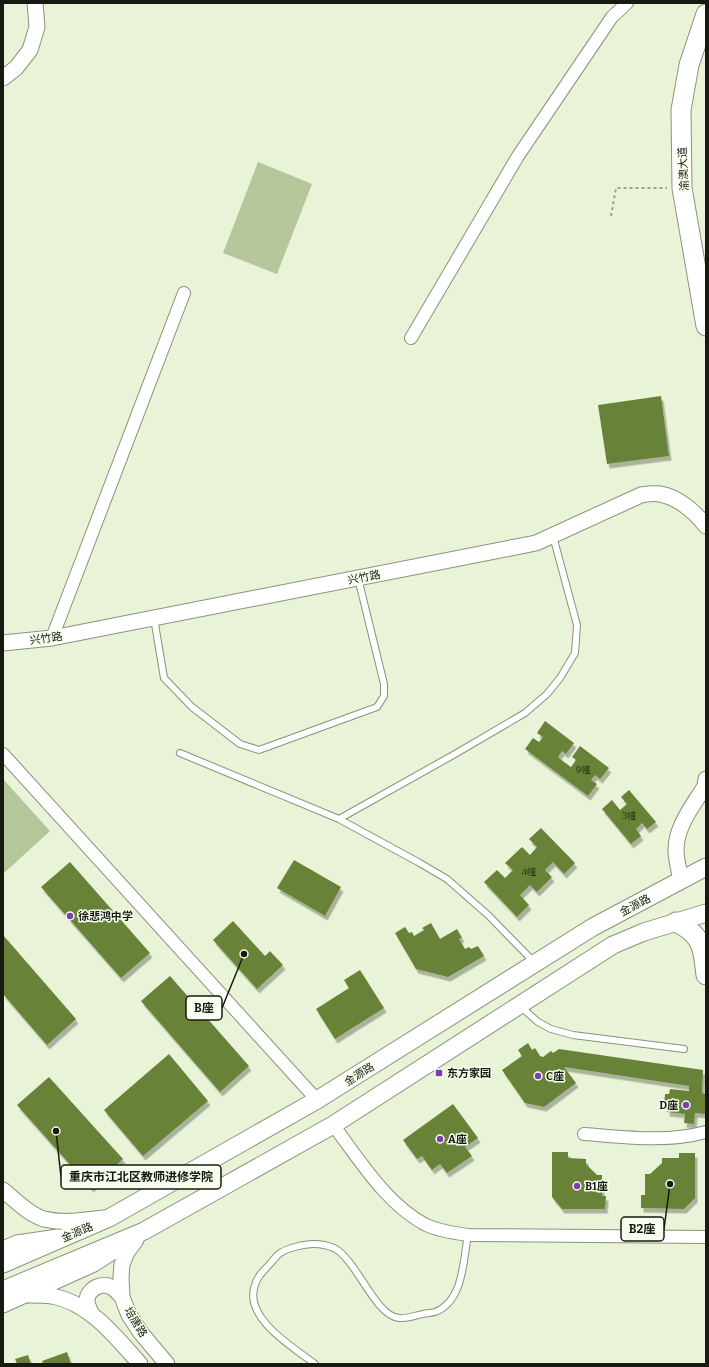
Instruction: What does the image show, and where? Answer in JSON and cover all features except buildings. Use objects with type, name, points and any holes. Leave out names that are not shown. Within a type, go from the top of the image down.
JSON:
[{"type":"main road","name":"渝澳大道","points":[[706,14],[689,66],[681,110],[682,188],[706,326]]},
{"type":"main road","name":"金源路","points":[[3,1264],[109,1218],[317,1100],[593,927],[706,867]]},
{"type":"main road","points":[[3,1290],[144,1231],[333,1125],[613,945],[644,932],[706,913]]},
{"type":"main road","points":[[676,922],[691,931],[698,940],[703,953],[706,976]]},
{"type":"main road","points":[[593,927],[603,928],[610,936],[606,945],[595,956]]},
{"type":"street","points":[[3,78],[16,68],[30,50],[37,27],[35,3]]},
{"type":"street","points":[[411,338],[518,156],[612,17],[627,3]]},
{"type":"street","points":[[52,638],[184,294]]},
{"type":"street","name":"兴竹路","points":[[3,643],[52,638],[536,543],[641,495],[659,493],[672,497],[686,507],[706,526]]},
{"type":"street","points":[[3,754],[317,1100]]},
{"type":"street","points":[[681,880],[676,852],[677,839],[682,824],[705,786],[706,779]]},
{"type":"street","points":[[333,1125],[377,1182],[396,1203],[410,1215],[427,1225],[447,1232],[468,1235],[706,1237]]},
{"type":"street","points":[[584,1134],[655,1139],[675,1138],[706,1132]]},
{"type":"street","points":[[3,1190],[26,1209],[43,1218],[62,1222],[109,1218]]},
{"type":"street","points":[[3,1305],[94,1264],[144,1231]]},
{"type":"street","name":"培唐路","points":[[144,1231],[127,1252],[122,1264],[122,1297],[129,1315],[141,1333],[167,1364]]},
{"type":"street","points":[[3,1249],[17,1243],[71,1234]]},
{"type":"street","points":[[91,1314],[87,1303],[88,1294],[95,1288],[103,1285],[112,1287],[122,1297]]},
{"type":"street","name":"培唐路","points":[[28,1295],[52,1296],[78,1305],[91,1314],[140,1364]]},
{"type":"lane","points":[[340,819],[525,713],[548,694],[560,678],[575,653],[577,625],[553,536]]},
{"type":"lane","points":[[154,618],[164,678],[192,707],[240,744],[259,750],[377,707],[384,696],[384,684],[358,578]]},
{"type":"lane","points":[[180,752],[340,819],[447,879],[488,915],[535,963]]},
{"type":"lane","points":[[519,1005],[538,1022],[552,1029],[573,1035],[684,1049]]},
{"type":"lane","points":[[315,1364],[269,1328],[259,1314],[253,1301],[254,1286],[258,1277],[280,1253],[302,1245],[314,1244],[334,1248],[346,1259],[388,1314],[398,1318],[406,1318],[434,1312],[445,1306],[453,1298],[460,1280],[468,1235]]},
{"type":"path","points":[[611,216],[616,188],[682,188]]},
{"type":"green space","points":[[258,162],[312,184],[277,274],[223,253]]},
{"type":"green space","points":[[3,779],[50,831],[3,874]]},
{"type":"place","name":"徐悲鸿中学","points":[[70,916]]},
{"type":"place","name":"B座","points":[[244,954]]},
{"type":"place","name":"东方家园","points":[[439,1073]]},
{"type":"place","name":"C座","points":[[538,1076]]},
{"type":"place","name":"D座","points":[[686,1105]]},
{"type":"place","name":"重庆市江北区教师进修学院","points":[[56,1131]]},
{"type":"place","name":"A座","points":[[440,1139]]},
{"type":"place","name":"B2座","points":[[670,1184]]},
{"type":"place","name":"B1座","points":[[577,1186]]}]
